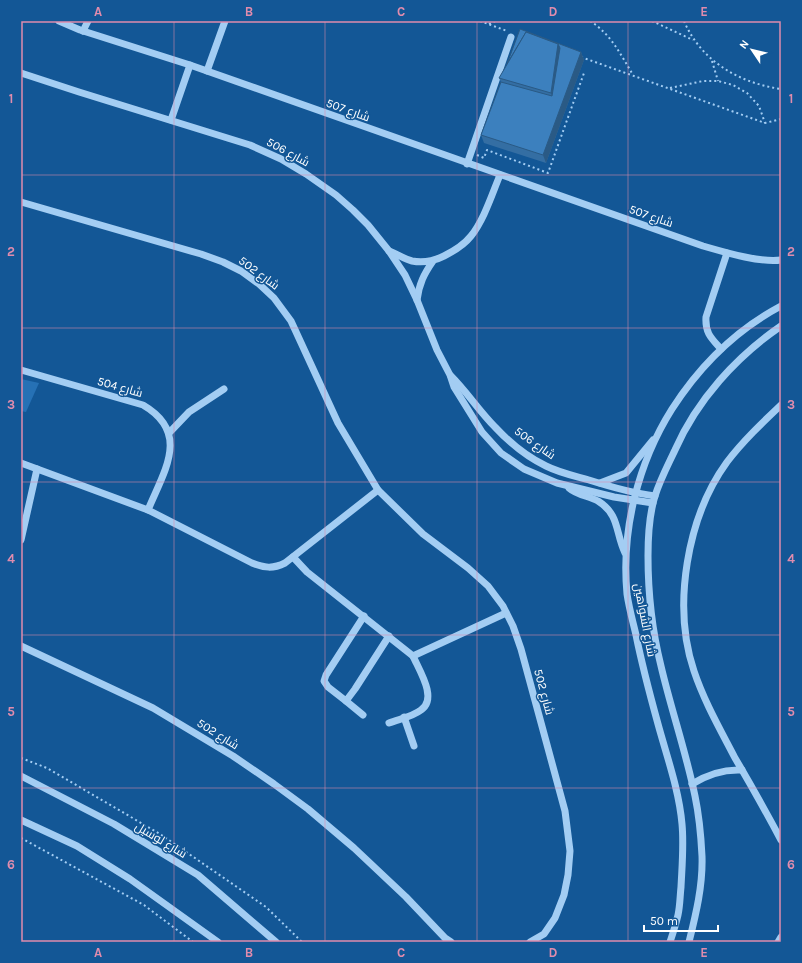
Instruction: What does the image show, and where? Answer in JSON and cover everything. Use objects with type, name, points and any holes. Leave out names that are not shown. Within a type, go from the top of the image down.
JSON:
[{"type":"street","name":"شارع 507","points":[[59,21],[83,31],[190,65],[696,244],[727,253],[773,261],[781,260]]},
{"type":"street","points":[[83,31],[88,21]]},
{"type":"street","points":[[207,71],[225,21]]},
{"type":"street","points":[[467,164],[511,35]]},
{"type":"street","points":[[171,120],[190,65]]},
{"type":"street","name":"شارع 506","points":[[21,73],[250,145],[281,159],[336,196],[368,225],[389,251],[405,275],[454,387],[473,420],[501,453],[529,472],[549,480],[614,498],[635,501],[654,500]]},
{"type":"street","points":[[417,300],[419,286],[424,275],[434,261],[454,251],[471,236],[486,209],[500,175]]},
{"type":"street","name":"شارع 502","points":[[21,202],[201,254],[223,262],[241,271],[258,284],[274,298],[291,321],[338,423],[378,490],[423,534],[468,568],[488,586],[503,606],[521,649],[565,811],[570,851],[568,875],[564,895],[555,918],[544,934],[530,942]]},
{"type":"street","points":[[389,251],[412,260],[434,261]]},
{"type":"street","points":[[721,349],[708,334],[706,317],[727,253]]},
{"type":"street","name":"شارع الشواهين","points":[[670,942],[679,913],[683,851],[682,822],[676,792],[631,615],[628,595],[628,528],[642,472],[656,437],[689,385],[721,349],[752,324],[781,306]]},
{"type":"street","name":"شارع الشواهين","points":[[689,942],[700,894],[702,858],[698,818],[692,784],[684,747],[660,664],[650,607],[648,581],[649,529],[654,500],[664,473],[682,435],[696,411],[741,357],[763,338],[781,326]]},
{"type":"street","name":"شارع 504","points":[[21,370],[143,405],[152,410],[161,419],[169,433]]},
{"type":"street","name":"شارع 506","points":[[450,375],[477,408],[496,428],[544,466],[558,472],[636,493],[654,500]]},
{"type":"street","points":[[148,510],[168,462],[170,448],[169,433],[189,412],[224,389]]},
{"type":"street","points":[[781,405],[742,443],[714,485],[701,512],[692,541],[684,593],[685,621],[693,669],[708,707],[781,840]]},
{"type":"street","points":[[600,483],[626,473],[646,447],[656,437]]},
{"type":"street","points":[[21,463],[148,510],[260,566],[269,568],[277,567],[285,563],[378,490]]},
{"type":"street","points":[[21,540],[37,469]]},
{"type":"street","name":"شارع 506","points":[[566,485],[575,492],[597,501],[609,511],[616,522],[622,545],[627,556]]},
{"type":"street","points":[[293,557],[307,572],[413,656],[429,693],[428,703],[420,712],[389,723]]},
{"type":"street","points":[[413,656],[506,613]]},
{"type":"street","points":[[363,715],[328,687],[324,681],[326,675],[364,616]]},
{"type":"street","points":[[346,701],[389,636]]},
{"type":"street","name":"شارع 502","points":[[21,646],[153,708],[233,756],[268,780],[308,809],[354,848],[406,897],[445,938],[451,942]]},
{"type":"street","points":[[404,717],[414,746]]},
{"type":"street","points":[[692,784],[702,777],[717,772],[742,770]]},
{"type":"street","name":"شارع لوسيل","points":[[21,776],[114,824],[198,875],[276,942]]},
{"type":"street","points":[[21,820],[77,846],[130,879],[218,942]]},
{"type":"street","points":[[778,942],[781,937]]},
{"type":"path","points":[[480,21],[511,35]]},
{"type":"path","points":[[489,24],[495,21]]},
{"type":"path","points":[[590,21],[597,25],[612,41],[633,76]]},
{"type":"path","points":[[652,21],[694,40]]},
{"type":"path","points":[[684,21],[694,40],[711,60],[729,72],[746,80],[764,87],[781,89]]},
{"type":"path","points":[[575,55],[765,122],[781,119]]},
{"type":"path","points":[[711,60],[718,81]]},
{"type":"path","points":[[484,158],[486,150],[548,173],[584,73]]},
{"type":"path","points":[[669,88],[703,81],[718,81],[733,85],[747,93],[759,106],[765,122]]},
{"type":"path","points":[[21,758],[47,768],[160,834],[266,907],[302,942]]},
{"type":"path","points":[[21,838],[144,905],[193,942]]},
{"type":"shaded area","points":[[21,379],[39,383],[26,412],[21,411]]},
{"type":"building","points":[[520,29],[581,52],[543,155],[481,135],[501,82],[552,96],[560,48],[558,44],[526,32],[507,64]]},
{"type":"building","points":[[526,32],[558,44],[551,93],[499,78]]}]
